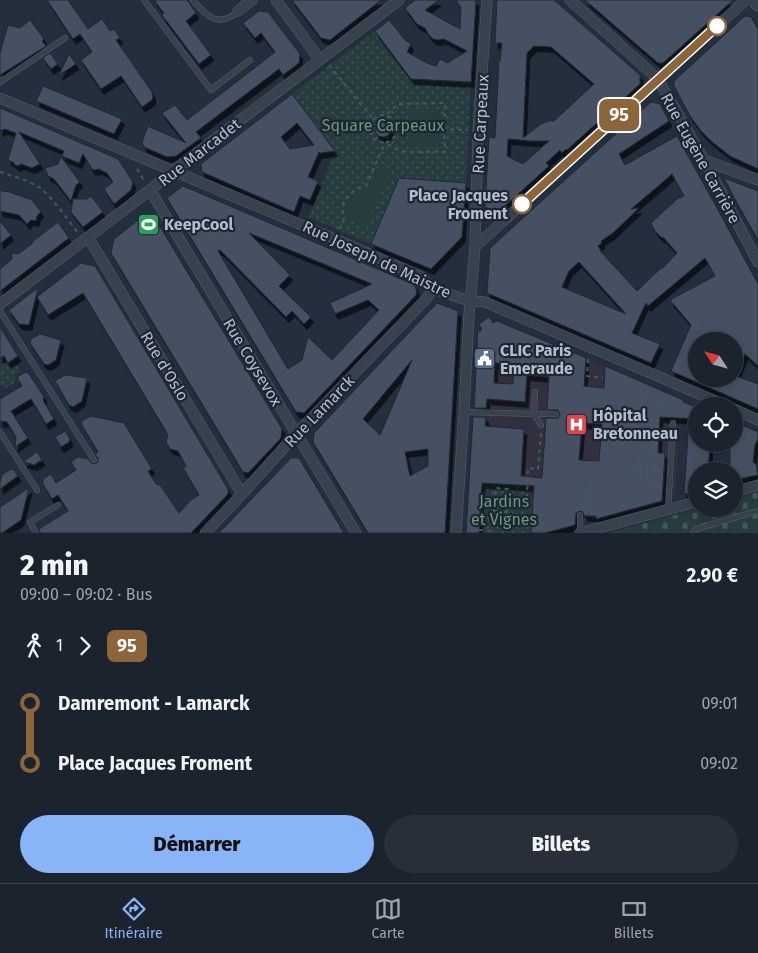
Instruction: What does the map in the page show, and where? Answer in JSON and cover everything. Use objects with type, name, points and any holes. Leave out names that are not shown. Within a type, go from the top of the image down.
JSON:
[{"type":"street","points":[[238,11],[252,0]]},
{"type":"street","points":[[276,0],[321,59]]},
{"type":"street","name":"Rue Marcadet","points":[[0,304],[399,0]]},
{"type":"street","name":"Rue Carpeaux","points":[[475,247],[480,98],[487,0]]},
{"type":"street","name":"Rue Eugène Carrière","points":[[570,0],[658,79],[704,160],[758,262]]},
{"type":"street","points":[[456,533],[468,315],[475,247],[746,0]]},
{"type":"street","points":[[755,0],[758,4]]},
{"type":"street","name":"Rue Joseph de Maistre","points":[[0,98],[174,170],[420,276],[433,289],[470,301],[485,302],[706,397]]},
{"type":"street","points":[[704,160],[758,180]]},
{"type":"street","name":"Rue Coysevox","points":[[150,190],[356,533]]},
{"type":"street","name":"Rue d'Oslo","points":[[88,237],[242,494]]},
{"type":"street","name":"Rue Lamarck","points":[[205,533],[296,434],[427,298],[433,289]]},
{"type":"street","points":[[743,413],[758,420]]},
{"type":"street","points":[[743,489],[758,485]]},
{"type":"street","points":[[580,533],[688,504]]},
{"type":"lane","points":[[144,0],[211,90],[250,60]]},
{"type":"lane","points":[[193,0],[208,16],[214,19],[226,19],[238,11]]},
{"type":"lane","points":[[0,82],[65,38]]},
{"type":"lane","points":[[0,311],[94,460]]},
{"type":"lane","points":[[535,392],[534,414],[541,426]]},
{"type":"lane","points":[[464,412],[556,414]]},
{"type":"lane","points":[[668,509],[673,423]]},
{"type":"lane","points":[[0,432],[37,490]]},
{"type":"lane","points":[[36,533],[30,522],[58,505]]},
{"type":"lane","points":[[693,533],[696,529],[758,511]]},
{"type":"lane","points":[[580,515],[580,533]]},
{"type":"path","points":[[321,59],[373,119]]},
{"type":"path","points":[[338,232],[344,219],[342,208],[347,197],[356,189],[366,186],[385,143],[391,141],[397,132],[395,120],[391,117],[381,115],[373,119],[369,131],[371,136],[380,143],[385,143],[400,151],[445,152],[445,104],[398,104],[386,115]]},
{"type":"path","points":[[444,129],[468,130]]},
{"type":"path","points":[[138,169],[150,190]]},
{"type":"path","points":[[0,172],[38,187],[76,231]]},
{"type":"path","points":[[588,359],[587,376],[603,378]]},
{"type":"path","points":[[640,424],[641,386]]},
{"type":"path","points":[[661,487],[653,486],[658,406],[663,406],[664,395]]},
{"type":"path","points":[[621,414],[647,414],[646,417],[640,417]]},
{"type":"path","points":[[635,415],[635,419],[657,421]]},
{"type":"path","points":[[527,498],[528,468],[538,469],[541,426]]},
{"type":"path","points":[[637,482],[638,462]]},
{"type":"path","points":[[618,472],[632,474],[633,471],[654,473]]},
{"type":"path","points":[[588,500],[589,481]]},
{"type":"path","points":[[479,530],[492,530],[496,488],[508,489],[506,528],[509,528],[510,512]]},
{"type":"path","points":[[584,500],[588,500],[592,501],[591,509],[583,508],[584,500]]},
{"type":"path","points":[[494,511],[506,512]]},
{"type":"shaded area","name":"Hôpital Bretonneau","points":[[490,317],[493,323],[497,321],[683,400],[674,497],[545,533],[466,533],[478,332],[482,330],[479,324]]},
{"type":"green space","name":"Square Carpeaux","points":[[375,31],[411,79],[471,82],[466,183],[396,178],[398,182],[371,244],[308,217],[335,151],[292,94]]},
{"type":"green space","points":[[408,111],[440,112],[439,148],[408,147]]},
{"type":"green space","points":[[381,166],[388,168],[390,172],[366,227],[352,222],[345,216],[345,205],[352,195],[369,186],[376,170]]},
{"type":"green space","points":[[5,362],[9,368],[16,364],[20,371],[14,375],[16,379],[13,384],[4,389],[0,385],[0,365]]},
{"type":"green space","name":"Jardins et Vignes","points":[[482,483],[526,486],[525,498],[533,498],[531,533],[484,533],[484,528],[479,527]]},
{"type":"green space","points":[[758,492],[758,533],[609,533],[688,511],[688,517],[743,517],[743,496]]},
{"type":"building","points":[[47,0],[68,0],[88,29],[102,19],[110,31],[114,29],[120,38],[116,40],[152,92],[152,100],[142,107],[121,76],[101,89],[81,60],[92,52],[80,34],[73,39]]},
{"type":"building","points":[[154,0],[187,0],[196,13],[186,21],[211,55],[199,64],[162,15],[164,13]]},
{"type":"building","points":[[292,0],[381,0],[330,40],[321,38]]},
{"type":"building","points":[[415,0],[439,0],[425,10],[460,29],[461,8],[456,0],[476,0],[471,82],[411,79],[375,31],[389,20],[405,40],[411,44],[407,52],[436,66],[440,59],[447,63],[467,51],[444,39],[433,39],[425,28],[417,24],[405,8]]},
{"type":"building","points":[[497,0],[554,0],[640,75],[640,84],[567,150],[562,153],[560,150],[546,163],[549,166],[497,213],[485,207],[489,137],[495,138],[499,61],[502,43],[495,43]],"holes":[[[534,46],[551,47],[594,84],[554,121],[541,124],[523,138],[527,53]],[[508,139],[531,141],[549,141],[523,164],[507,156]]]},
{"type":"building","points":[[585,0],[733,0],[663,63],[658,63]]},
{"type":"building","points":[[259,11],[268,12],[300,54],[299,63],[283,75],[279,69],[196,132],[201,138],[176,156],[167,157],[144,147],[142,142],[148,126],[186,143],[162,113],[175,105],[187,120],[275,52],[261,33],[255,38],[243,23]]},
{"type":"building","points":[[745,16],[751,17],[758,29],[758,169],[730,156],[711,141],[690,116],[674,86],[674,81]]},
{"type":"building","points":[[30,20],[44,39],[42,41],[46,46],[0,75],[0,53],[8,25],[20,28]]},
{"type":"building","points":[[50,53],[58,64],[51,69],[43,58]]},
{"type":"building","points":[[69,54],[76,64],[59,75]]},
{"type":"building","points":[[43,86],[122,119],[114,134],[36,101]]},
{"type":"building","points":[[292,94],[335,151],[319,152],[308,177],[318,181],[310,200],[300,196],[294,212],[202,172],[201,164]],"holes":[[[297,123],[314,145],[290,149],[281,137]]]},
{"type":"building","points":[[651,102],[660,104],[669,121],[619,154],[625,165],[677,136],[758,284],[758,366],[745,354],[743,359],[743,332],[688,332],[688,378],[671,371],[691,325],[670,300],[715,276],[705,258],[648,306],[646,303],[632,333],[660,344],[651,363],[487,293],[490,248]],"holes":[[[672,174],[684,196],[677,199],[651,223],[655,231],[677,253],[637,291],[602,253],[598,246],[602,243],[601,241],[613,233],[639,208],[631,209]],[[579,262],[626,314],[562,287],[569,271]]]},
{"type":"building","points":[[0,108],[118,159],[133,182],[131,190],[114,204],[104,189],[113,182],[107,173],[99,169],[92,169],[83,154],[79,163],[62,156],[64,151],[19,132],[40,164],[32,168],[21,164],[15,165],[8,160],[16,133],[5,129],[0,131]]},
{"type":"building","points":[[380,121],[386,121],[391,126],[389,135],[380,137],[375,132],[375,126]]},
{"type":"building","points":[[61,157],[80,182],[76,185],[71,201],[54,179],[48,176],[45,168],[58,164]]},
{"type":"building","points":[[399,178],[466,183],[462,237],[431,269],[371,244]]},
{"type":"building","points":[[724,178],[758,191],[758,240],[737,203]]},
{"type":"building","points":[[183,186],[415,285],[417,294],[304,413],[296,412],[167,198]],"holes":[[[249,233],[372,284],[330,303],[335,314],[368,300],[379,310],[332,360],[308,337],[302,360],[288,369],[218,251],[220,250],[286,317],[292,311],[304,324],[311,317],[279,286],[290,275]]]},
{"type":"building","points":[[0,190],[32,200],[41,212],[37,216],[36,221],[31,220],[27,224],[19,215],[0,211]]},
{"type":"building","points":[[91,196],[103,212],[83,227],[71,212],[73,199],[87,199]]},
{"type":"building","points":[[142,217],[156,220],[282,429],[281,438],[248,473],[243,472],[111,253],[114,239]]},
{"type":"building","points":[[0,221],[11,235],[0,244]]},
{"type":"building","points":[[58,222],[69,238],[0,291],[0,269],[12,259],[12,253],[18,254]]},
{"type":"building","points":[[81,263],[95,266],[228,489],[228,494],[191,533],[40,533],[39,529],[68,511],[58,495],[52,499],[43,484],[43,479],[51,474],[56,483],[76,470],[71,462],[78,457],[88,459],[94,464],[98,462],[95,454],[98,452],[82,425],[82,421],[91,416],[124,423],[152,469],[148,471],[179,513],[191,500],[199,495],[183,468],[186,466],[178,451],[170,449],[166,442],[168,435],[83,293],[48,315],[37,297]]},
{"type":"building","points":[[38,288],[29,325],[19,324],[9,310]]},
{"type":"building","points":[[437,303],[458,311],[445,533],[368,533],[313,442],[314,433]],"holes":[[[412,360],[384,426],[380,435],[363,419]],[[428,449],[428,466],[410,476],[405,452]]]},
{"type":"building","name":"Hôpital Bretonneau","points":[[489,317],[493,323],[497,321],[586,358],[584,386],[604,388],[605,366],[688,404],[688,419],[660,417],[658,453],[665,453],[662,501],[596,519],[596,516],[584,516],[583,512],[580,511],[576,513],[575,525],[545,533],[531,533],[534,486],[482,483],[479,533],[466,533],[473,417],[486,417],[485,426],[524,429],[521,476],[542,478],[546,418],[558,418],[560,414],[558,410],[547,410],[549,377],[527,375],[525,402],[487,399],[486,408],[474,408],[478,332],[482,330],[479,324]],"holes":[[[495,363],[514,365],[513,384],[494,383]],[[582,423],[602,424],[599,461],[579,460]]]},
{"type":"building","points":[[0,327],[18,356],[8,363],[4,356],[0,358]]},
{"type":"building","points":[[40,334],[61,340],[56,360],[48,365],[44,364],[30,343],[31,339]]},
{"type":"building","points":[[26,372],[44,397],[43,400],[54,419],[46,424],[31,399],[11,411],[28,438],[15,447],[16,437],[7,422],[0,421],[0,399],[22,386],[17,377]]},
{"type":"building","points":[[65,375],[87,378],[82,401],[73,407],[69,405],[55,381]]},
{"type":"building","points":[[743,379],[758,384],[758,409],[743,402],[743,397],[731,397],[710,388],[742,388]]},
{"type":"building","points":[[743,426],[758,432],[753,462],[756,464],[758,475],[743,478],[743,462],[730,462],[730,452],[743,452]]},
{"type":"building","points":[[65,431],[70,439],[69,442],[61,447],[55,437]]},
{"type":"building","points":[[688,435],[688,452],[709,452],[709,462],[688,462],[688,493],[684,494]]},
{"type":"building","points":[[37,452],[42,460],[34,465],[24,462],[24,461]]},
{"type":"building","points":[[291,458],[299,458],[344,533],[219,533]]},
{"type":"building","points":[[11,469],[18,476],[0,489],[2,475]]},
{"type":"building","points":[[29,488],[21,520],[0,533],[0,507]]},
{"type":"bus line","name":"95","points":[[522,204],[717,26]]},
{"type":"place","name":"Place Jacques Froment","points":[[522,204]]},
{"type":"place","name":"KeepCool","points":[[148,224]]},
{"type":"place","name":"CLIC Paris Emeraude","points":[[484,359]]},
{"type":"place","name":"Hôpital Bretonneau","points":[[577,424]]}]
